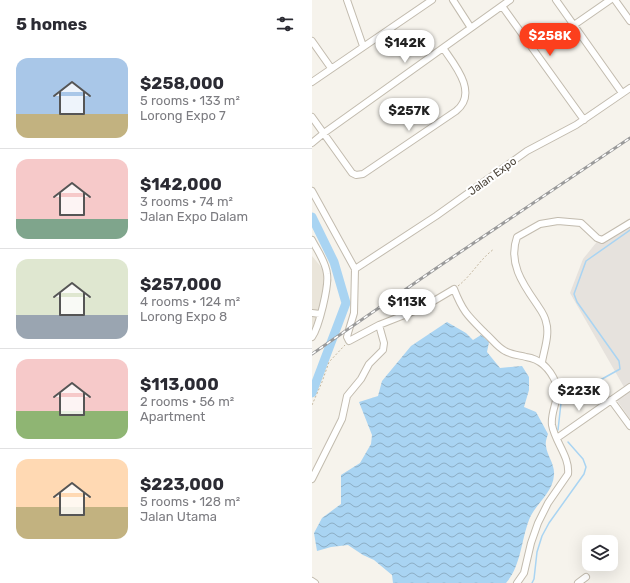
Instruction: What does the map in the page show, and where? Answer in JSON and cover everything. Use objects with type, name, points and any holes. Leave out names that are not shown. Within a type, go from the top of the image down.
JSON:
[{"type":"street","points":[[347,0],[363,46]]},
{"type":"street","points":[[312,82],[432,0]]},
{"type":"street","points":[[453,0],[471,28]]},
{"type":"street","points":[[312,143],[510,0]]},
{"type":"street","points":[[556,0],[622,93]]},
{"type":"street","points":[[574,25],[610,0]]},
{"type":"street","points":[[616,0],[630,21]]},
{"type":"street","points":[[502,6],[584,120]]},
{"type":"street","points":[[312,42],[331,68]]},
{"type":"street","points":[[312,117],[352,173],[360,175],[370,170],[456,111],[461,106],[464,98],[464,83],[460,73],[442,48]]},
{"type":"street","name":"Jalan Expo","points":[[355,269],[436,216],[527,151],[584,120],[630,88]]},
{"type":"street","points":[[312,191],[355,269],[354,313],[347,337],[349,341],[378,325],[422,308],[454,289],[465,313],[498,346],[510,354],[534,358],[542,362],[550,373],[556,385],[557,394],[552,418],[553,428],[568,466],[568,474],[548,503],[538,523],[531,543],[524,572],[517,583]]},
{"type":"street","points":[[542,362],[546,340],[546,321],[515,267],[513,257],[517,238],[540,224],[558,221],[581,223],[599,240],[605,240],[630,223]]},
{"type":"street","points":[[312,240],[327,273],[328,280],[318,326],[312,337]]},
{"type":"street","points":[[312,313],[320,314]]},
{"type":"street","points":[[312,479],[342,419],[347,396],[361,379],[369,364],[383,350],[384,343],[378,325]]},
{"type":"street","points":[[557,438],[630,387]]},
{"type":"street","points":[[611,400],[630,426]]},
{"type":"street","points":[[578,583],[586,577]]},
{"type":"path","points":[[454,289],[461,284],[487,254],[494,249]]},
{"type":"path","points":[[312,405],[329,362],[349,341]]},
{"type":"shaded area","points":[[630,218],[630,419],[614,396],[624,387],[570,293],[583,259],[600,238]]},
{"type":"shaded area","points":[[312,256],[332,280],[317,325],[312,329]]},
{"type":"water","points":[[447,322],[466,333],[473,340],[481,335],[489,342],[487,352],[500,368],[522,366],[529,377],[529,390],[524,407],[536,412],[548,434],[546,444],[554,471],[553,481],[551,487],[529,520],[518,561],[506,583],[393,583],[392,575],[374,560],[348,545],[331,547],[317,551],[314,533],[322,518],[341,504],[341,475],[360,463],[371,444],[372,435],[359,402],[378,396],[382,381],[411,346]]},
{"type":"waterway","points":[[312,217],[334,262],[346,303],[312,393]]},
{"type":"waterway","points":[[558,430],[561,403],[578,395],[593,384],[620,369],[619,361],[577,302],[574,294],[586,261],[630,230]]},
{"type":"waterway","points":[[532,583],[534,579],[537,552],[542,536],[549,523],[584,474],[586,467],[583,459],[568,442]]},
{"type":"railway","points":[[312,354],[630,138]]}]
